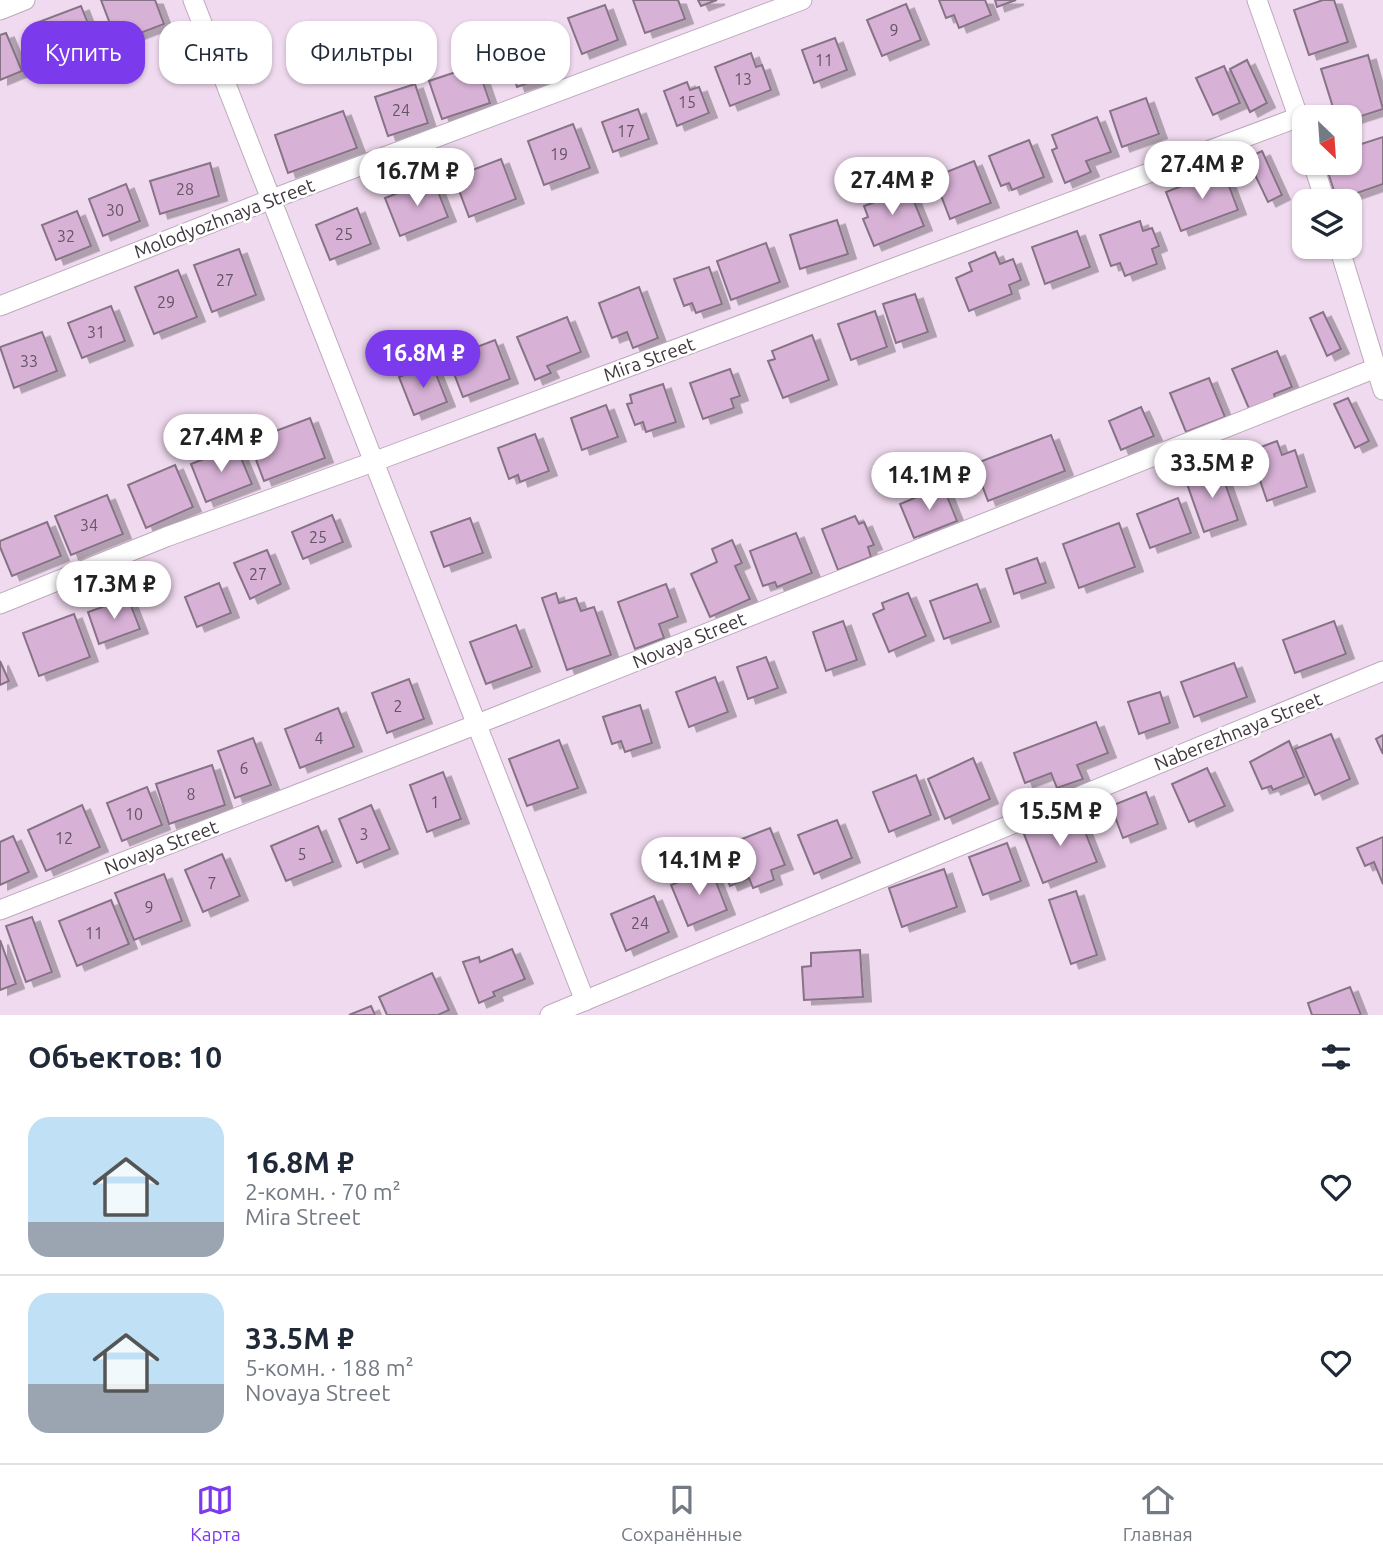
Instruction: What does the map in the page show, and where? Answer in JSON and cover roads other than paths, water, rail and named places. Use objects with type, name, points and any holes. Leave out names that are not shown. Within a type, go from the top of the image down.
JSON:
[{"type":"street","points":[[0,10],[25,0]]},
{"type":"street","points":[[193,0],[585,1001]]},
{"type":"street","name":"Molodyozhnaya Street","points":[[0,306],[272,199],[802,0]]},
{"type":"street","points":[[1257,0],[1294,105]]},
{"type":"street","name":"Mira Street","points":[[0,604],[166,537],[1292,128]]},
{"type":"street","points":[[1343,259],[1383,390]]},
{"type":"street","name":"Novaya Street","points":[[0,910],[1377,368]]},
{"type":"street","name":"Naberezhnaya Street","points":[[550,1015],[1383,671]]}]
